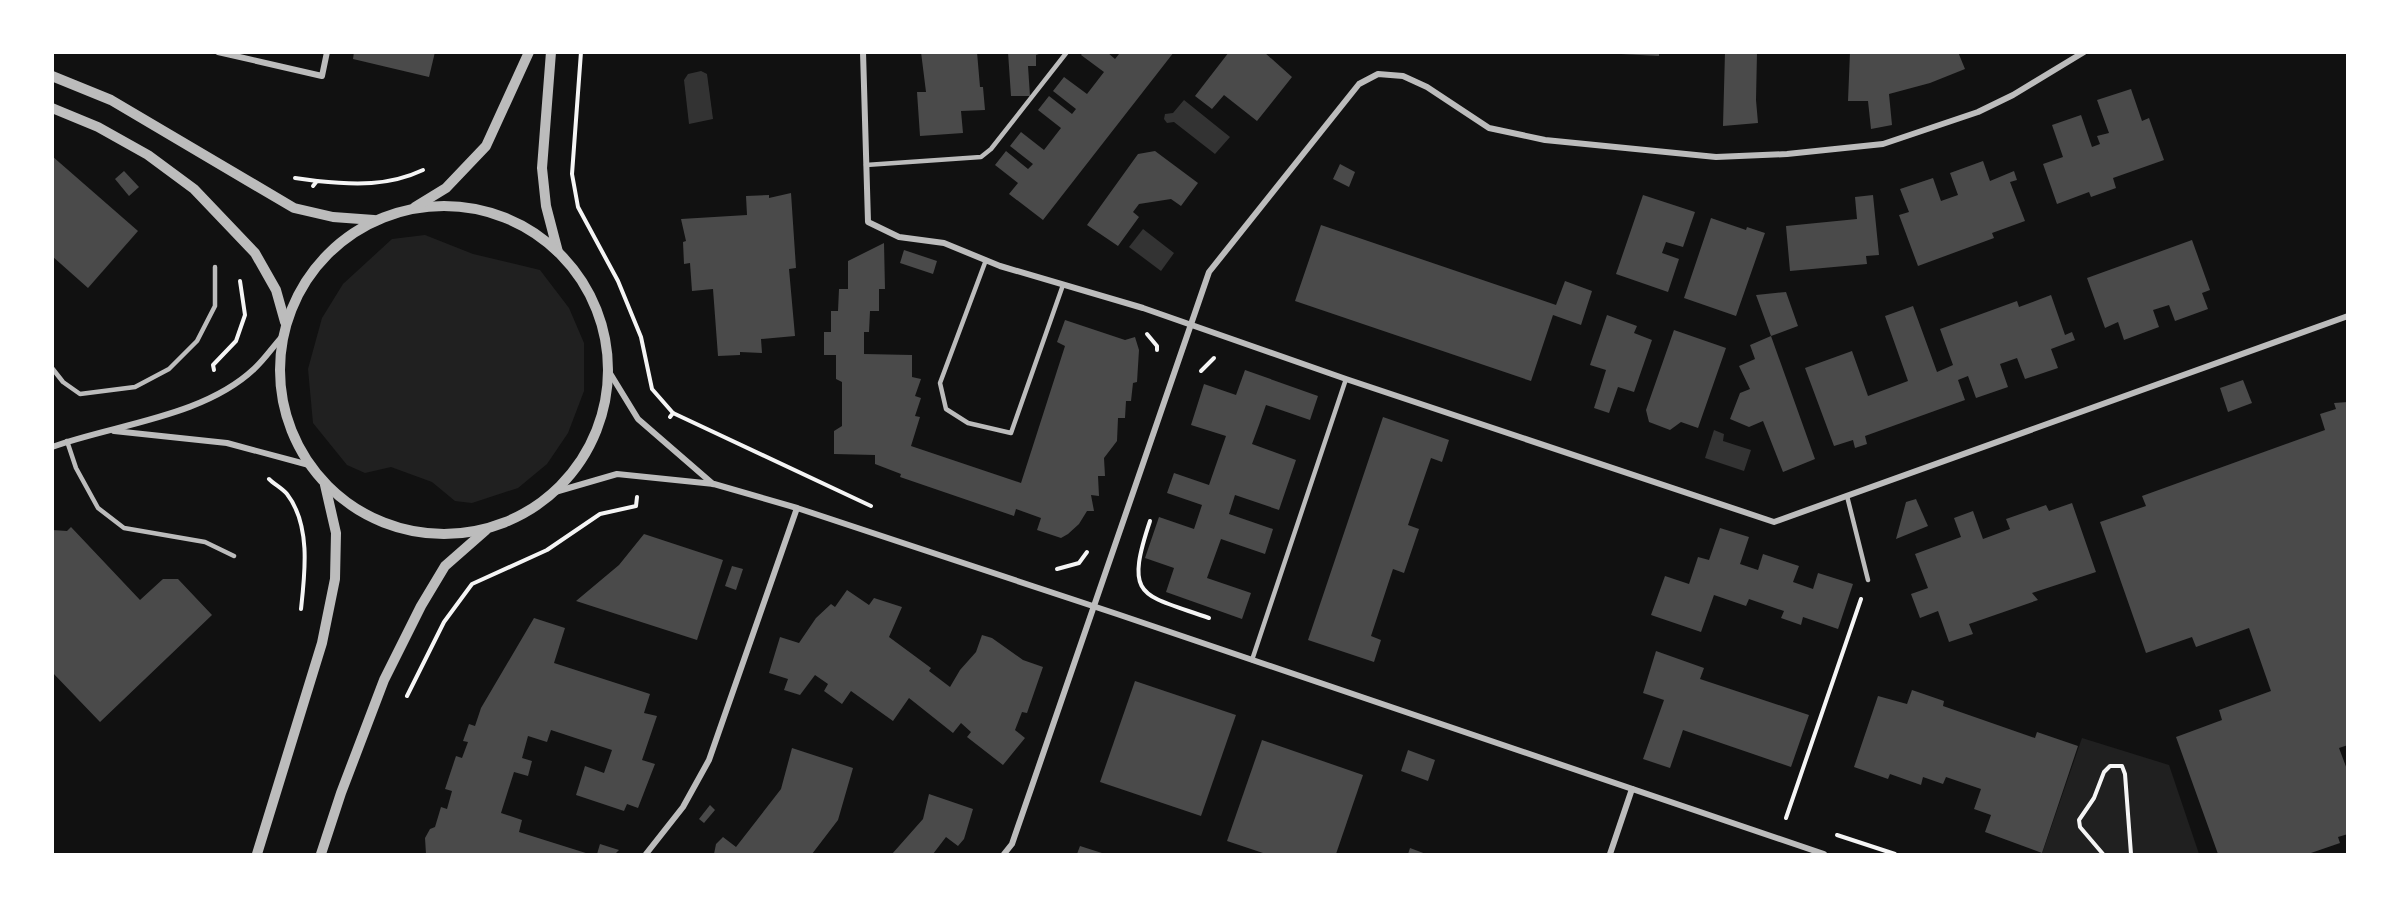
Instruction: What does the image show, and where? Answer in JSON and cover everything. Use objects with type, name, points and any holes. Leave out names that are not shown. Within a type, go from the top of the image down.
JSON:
[{"type":"street","points":[[218,52],[322,76],[327,52]]},
{"type":"street","points":[[415,207],[467,207],[516,222],[558,252],[585,286],[602,326],[608,370],[602,415],[584,457],[555,492],[523,515],[486,530],[428,535],[372,519],[325,485],[309,465],[282,404],[281,338],[285,322],[319,261],[374,220],[415,207],[446,188],[486,146],[530,52]]},
{"type":"street","points":[[551,52],[542,168],[546,206],[558,252]]},
{"type":"street","points":[[863,52],[868,222],[899,237],[944,243],[986,260],[1143,308],[1346,379],[1774,522],[2348,316]]},
{"type":"street","points":[[1004,855],[1012,844],[1209,272],[1359,84],[1378,74],[1404,76],[1427,87],[1489,128],[1545,140],[1716,157],[1787,154],[1883,144],[1978,112],[2013,95],[2084,52]]},
{"type":"street","points":[[52,76],[111,100],[294,208],[333,217],[374,220]]},
{"type":"street","points":[[52,108],[98,127],[148,155],[194,189],[255,254],[276,290],[285,322]]},
{"type":"street","points":[[52,447],[175,411],[218,393],[253,370],[281,338]]},
{"type":"street","points":[[608,370],[638,420],[714,484]]},
{"type":"street","points":[[110,430],[227,443],[309,465]]},
{"type":"street","points":[[555,492],[617,474],[714,484],[796,508],[1093,606],[1824,855]]},
{"type":"street","points":[[257,855],[322,643],[336,579],[336,533],[325,485]]},
{"type":"street","points":[[646,855],[683,807],[709,760],[796,508]]},
{"type":"street","points":[[321,855],[340,793],[384,680],[421,606],[445,566],[486,530]]},
{"type":"street","points":[[1610,855],[1632,789]]},
{"type":"lane","points":[[866,165],[981,157],[991,149],[1067,52]]},
{"type":"lane","points":[[986,260],[939,382],[946,409],[968,423],[1011,433],[1063,285]]},
{"type":"lane","points":[[52,368],[63,382],[80,394],[135,387],[169,369],[197,341],[215,306],[215,267]]},
{"type":"lane","points":[[1252,660],[1346,379]]},
{"type":"lane","points":[[67,441],[76,468],[98,508],[124,528],[205,542],[234,556]]},
{"type":"lane","points":[[1846,496],[1868,580]]},
{"type":"path","points":[[581,52],[572,174],[578,207],[618,281],[641,337],[652,389],[673,413],[852,499],[874,507]]},
{"type":"path","points":[[294,208],[317,181],[359,185],[392,181],[404,179],[432,166]]},
{"type":"path","points":[[218,393],[213,365],[236,341],[245,315],[240,271],[255,254]]},
{"type":"path","points":[[1143,308],[1135,325],[1143,329],[1157,346],[1155,357]]},
{"type":"path","points":[[1197,380],[1210,359],[1252,345]]},
{"type":"path","points":[[655,434],[673,413]]},
{"type":"path","points":[[264,476],[287,494],[301,524],[306,570],[300,614]]},
{"type":"path","points":[[405,700],[444,622],[472,584],[547,550],[600,514],[636,506],[638,477]]},
{"type":"path","points":[[1150,520],[1139,554],[1139,584],[1148,597],[1215,621]]},
{"type":"path","points":[[1048,566],[1059,570],[1079,563],[1093,543]]},
{"type":"path","points":[[1778,839],[1868,580]]},
{"type":"path","points":[[2103,855],[2080,827],[2079,820],[2094,798],[2104,772],[2110,766],[2122,766],[2125,774],[2132,855]]},
{"type":"path","points":[[1775,815],[1797,822]]},
{"type":"path","points":[[1830,833],[1895,855]]},
{"type":"shaded area","points":[[701,71],[707,74],[713,119],[689,124],[684,80],[688,74]]},
{"type":"shaded area","points":[[1184,100],[1230,137],[1215,154],[1174,122],[1167,123],[1164,119],[1165,114],[1173,113]]},
{"type":"shaded area","points":[[1143,229],[1174,253],[1161,271],[1129,247]]},
{"type":"shaded area","points":[[425,235],[473,254],[540,270],[569,308],[584,343],[584,391],[568,433],[547,464],[518,488],[472,503],[455,501],[432,482],[391,467],[365,473],[347,465],[313,423],[308,369],[322,318],[343,284],[392,239]]},
{"type":"shaded area","points":[[1714,430],[1724,434],[1723,441],[1751,450],[1744,471],[1705,458]]},
{"type":"shaded area","points":[[2082,738],[2169,765],[2199,854],[2042,854]]},
{"type":"building","points":[[354,52],[435,52],[429,77],[353,59]]},
{"type":"building","points":[[921,52],[977,52],[980,87],[983,87],[985,110],[961,111],[963,133],[920,136],[917,92],[926,92]]},
{"type":"building","points":[[1008,52],[1045,52],[1036,55],[1036,66],[1028,66],[1030,96],[1011,96]]},
{"type":"building","points":[[1083,52],[1107,52],[1115,59],[1118,52],[1174,52],[1043,220],[1009,194],[1018,183],[995,165],[1006,151],[1028,169],[1033,164],[1010,146],[1021,132],[1044,150],[1061,128],[1038,110],[1049,96],[1072,114],[1076,109],[1053,91],[1064,77],[1087,94],[1104,72],[1081,55]]},
{"type":"building","points":[[1229,52],[1264,52],[1292,77],[1257,121],[1224,95],[1212,109],[1195,96]]},
{"type":"building","points":[[1621,52],[1659,52],[1659,56],[1621,54]]},
{"type":"building","points":[[1725,52],[1757,52],[1758,123],[1723,126]]},
{"type":"building","points":[[1850,52],[1958,52],[1965,69],[1930,83],[1889,94],[1892,125],[1871,129],[1868,101],[1848,101]]},
{"type":"building","points":[[2131,89],[2142,121],[2149,118],[2164,160],[2113,178],[2116,188],[2091,197],[2089,192],[2057,204],[2043,164],[2063,157],[2052,125],[2081,115],[2092,147],[2100,144],[2097,136],[2109,133],[2097,100]]},
{"type":"building","points":[[1155,151],[1198,183],[1181,206],[1171,199],[1139,204],[1133,212],[1139,217],[1118,246],[1087,225],[1138,154]]},
{"type":"building","points":[[52,156],[138,231],[88,288],[52,256]]},
{"type":"building","points":[[1983,161],[1990,181],[2014,171],[2017,180],[2010,182],[2025,221],[1992,233],[1994,238],[1918,266],[1899,215],[1909,212],[1900,189],[1933,178],[1941,201],[1958,195],[1950,173]]},
{"type":"building","points":[[1340,164],[1355,172],[1349,187],[1333,179]]},
{"type":"building","points":[[124,171],[139,187],[129,196],[115,179]]},
{"type":"building","points":[[791,193],[796,268],[789,269],[795,336],[761,339],[762,353],[740,352],[740,355],[718,356],[713,289],[692,291],[690,263],[684,264],[683,242],[686,241],[681,219],[747,215],[746,196],[769,195],[769,198]]},
{"type":"building","points":[[1643,195],[1695,212],[1683,247],[1666,242],[1662,253],[1679,259],[1668,292],[1616,274]]},
{"type":"building","points":[[1873,195],[1879,255],[1866,256],[1867,264],[1790,271],[1786,226],[1857,219],[1855,197]]},
{"type":"building","points":[[1711,218],[1746,230],[1747,227],[1765,233],[1736,316],[1684,298]]},
{"type":"building","points":[[1321,225],[1556,305],[1565,281],[1592,291],[1581,325],[1553,315],[1531,381],[1295,301]]},
{"type":"building","points":[[2192,240],[2210,290],[2202,293],[2208,309],[2175,321],[2169,305],[2153,310],[2159,327],[2124,340],[2118,322],[2105,328],[2087,278]]},
{"type":"building","points":[[884,243],[885,289],[879,289],[879,311],[870,311],[869,332],[864,332],[864,354],[912,355],[912,377],[921,379],[915,396],[921,398],[915,416],[920,417],[911,446],[1021,483],[1065,346],[1057,342],[1065,320],[1125,340],[1135,337],[1139,350],[1137,382],[1133,383],[1131,401],[1126,401],[1125,418],[1118,418],[1117,441],[1104,458],[1105,476],[1098,476],[1099,496],[1091,495],[1094,511],[1087,511],[1079,524],[1068,534],[1061,538],[1037,530],[1041,518],[1016,509],[1014,516],[900,477],[901,474],[875,464],[875,455],[834,454],[834,431],[842,426],[842,382],[836,379],[836,355],[824,355],[824,332],[831,332],[831,311],[838,311],[839,289],[848,289],[848,261]]},
{"type":"building","points":[[904,250],[937,261],[933,274],[900,263]]},
{"type":"building","points":[[1786,292],[1798,326],[1771,336],[1756,295]]},
{"type":"building","points":[[2051,295],[2065,335],[2072,332],[2075,340],[2051,349],[2058,368],[2025,379],[2017,358],[2000,364],[2008,387],[1976,398],[1968,376],[1958,380],[1965,400],[1865,436],[1867,444],[1855,448],[1853,440],[1834,446],[1805,368],[1852,351],[1868,396],[1908,381],[1885,316],[1913,306],[1937,372],[1953,365],[1940,329],[2017,301],[2019,307]]},
{"type":"building","points":[[1607,315],[1637,326],[1634,333],[1652,340],[1634,392],[1618,387],[1609,413],[1594,408],[1606,370],[1590,365]]},
{"type":"building","points":[[1674,330],[1726,348],[1698,428],[1681,422],[1670,430],[1649,422],[1646,410]]},
{"type":"building","points":[[1771,336],[1815,459],[1783,472],[1763,421],[1749,427],[1730,419],[1740,393],[1750,389],[1739,366],[1755,359],[1750,345]]},
{"type":"building","points":[[1245,370],[1318,396],[1310,420],[1266,405],[1252,444],[1296,460],[1279,510],[1235,495],[1229,514],[1273,529],[1265,554],[1221,539],[1207,578],[1251,593],[1242,619],[1166,592],[1174,568],[1145,558],[1159,517],[1194,529],[1202,505],[1167,493],[1174,473],[1209,485],[1226,436],[1191,425],[1204,384],[1236,395]]},
{"type":"building","points":[[2243,380],[2252,403],[2228,412],[2220,388]]},
{"type":"building","points":[[2348,402],[2348,745],[2339,748],[2348,772],[2348,834],[2338,837],[2340,843],[2308,854],[2218,854],[2176,737],[2222,720],[2219,710],[2271,691],[2249,628],[2196,647],[2192,637],[2146,653],[2100,522],[2146,506],[2142,496],[2325,430],[2320,414],[2336,409],[2334,403]]},
{"type":"building","points":[[1383,417],[1449,440],[1442,462],[1431,458],[1408,525],[1419,529],[1404,573],[1393,569],[1371,636],[1381,640],[1374,662],[1308,640]]},
{"type":"building","points":[[1916,499],[1928,526],[1896,539],[1906,502]]},
{"type":"building","points":[[2072,503],[2096,572],[2032,593],[2038,600],[1969,624],[1973,634],[1949,642],[1938,611],[1920,618],[1911,594],[1928,588],[1915,554],[1961,537],[1954,518],[1973,511],[1983,539],[2010,529],[2006,519],[2046,505],[2049,511]]},
{"type":"building","points":[[71,527],[140,600],[163,579],[178,579],[212,615],[100,722],[52,672],[52,530],[67,531]]},
{"type":"building","points":[[1720,528],[1749,537],[1740,564],[1758,570],[1763,554],[1799,566],[1793,582],[1813,589],[1818,573],[1853,584],[1838,629],[1803,617],[1801,625],[1781,618],[1784,611],[1749,599],[1746,606],[1714,595],[1701,632],[1651,615],[1665,576],[1689,584],[1698,557],[1709,560]]},
{"type":"building","points":[[644,534],[723,560],[697,640],[576,601],[619,565]]},
{"type":"building","points":[[732,566],[743,569],[736,590],[725,586]]},
{"type":"building","points":[[847,590],[869,605],[874,598],[902,607],[889,637],[931,668],[929,671],[950,687],[960,670],[976,652],[982,635],[992,638],[1023,660],[1043,667],[1027,713],[1022,712],[1015,730],[1025,738],[1003,765],[967,737],[971,732],[961,723],[953,733],[909,698],[893,721],[851,691],[842,704],[824,691],[828,684],[815,675],[800,695],[784,690],[788,679],[769,673],[780,637],[799,643],[816,618],[831,604],[835,607]]},
{"type":"building","points":[[534,618],[565,628],[554,663],[650,694],[644,713],[657,716],[642,760],[655,764],[638,808],[627,804],[624,811],[576,795],[585,766],[604,773],[612,750],[551,730],[547,742],[528,736],[522,758],[532,761],[528,776],[514,772],[501,813],[522,820],[519,832],[589,854],[426,854],[425,838],[430,829],[435,827],[441,807],[447,809],[452,791],[445,789],[456,756],[462,758],[468,742],[463,741],[469,724],[475,726],[481,708]]},
{"type":"building","points":[[1656,651],[1704,668],[1700,679],[1809,715],[1791,767],[1683,730],[1670,768],[1643,759],[1664,700],[1643,693]]},
{"type":"building","points":[[1135,681],[1236,715],[1201,816],[1100,782]]},
{"type":"building","points":[[1912,690],[1944,701],[1943,706],[2035,738],[2037,732],[2078,746],[2042,853],[1985,832],[1991,815],[1974,809],[1981,789],[1946,777],[1943,784],[1923,777],[1921,785],[1890,774],[1888,779],[1854,767],[1878,696],[1907,704]]},
{"type":"building","points":[[1262,740],[1363,775],[1336,854],[1266,854],[1227,841]]},
{"type":"building","points":[[792,748],[853,768],[838,820],[812,854],[714,854],[716,844],[723,837],[736,847],[781,789]]},
{"type":"building","points":[[1408,750],[1435,760],[1428,781],[1401,771]]},
{"type":"building","points":[[929,794],[973,809],[964,839],[958,846],[946,837],[933,854],[892,854],[923,819]]},
{"type":"building","points":[[710,805],[715,810],[704,823],[699,819]]},
{"type":"building","points":[[600,844],[619,850],[615,854],[597,854]]},
{"type":"building","points":[[1080,846],[1105,854],[1077,854]]},
{"type":"building","points":[[1410,848],[1426,854],[1408,854]]}]
